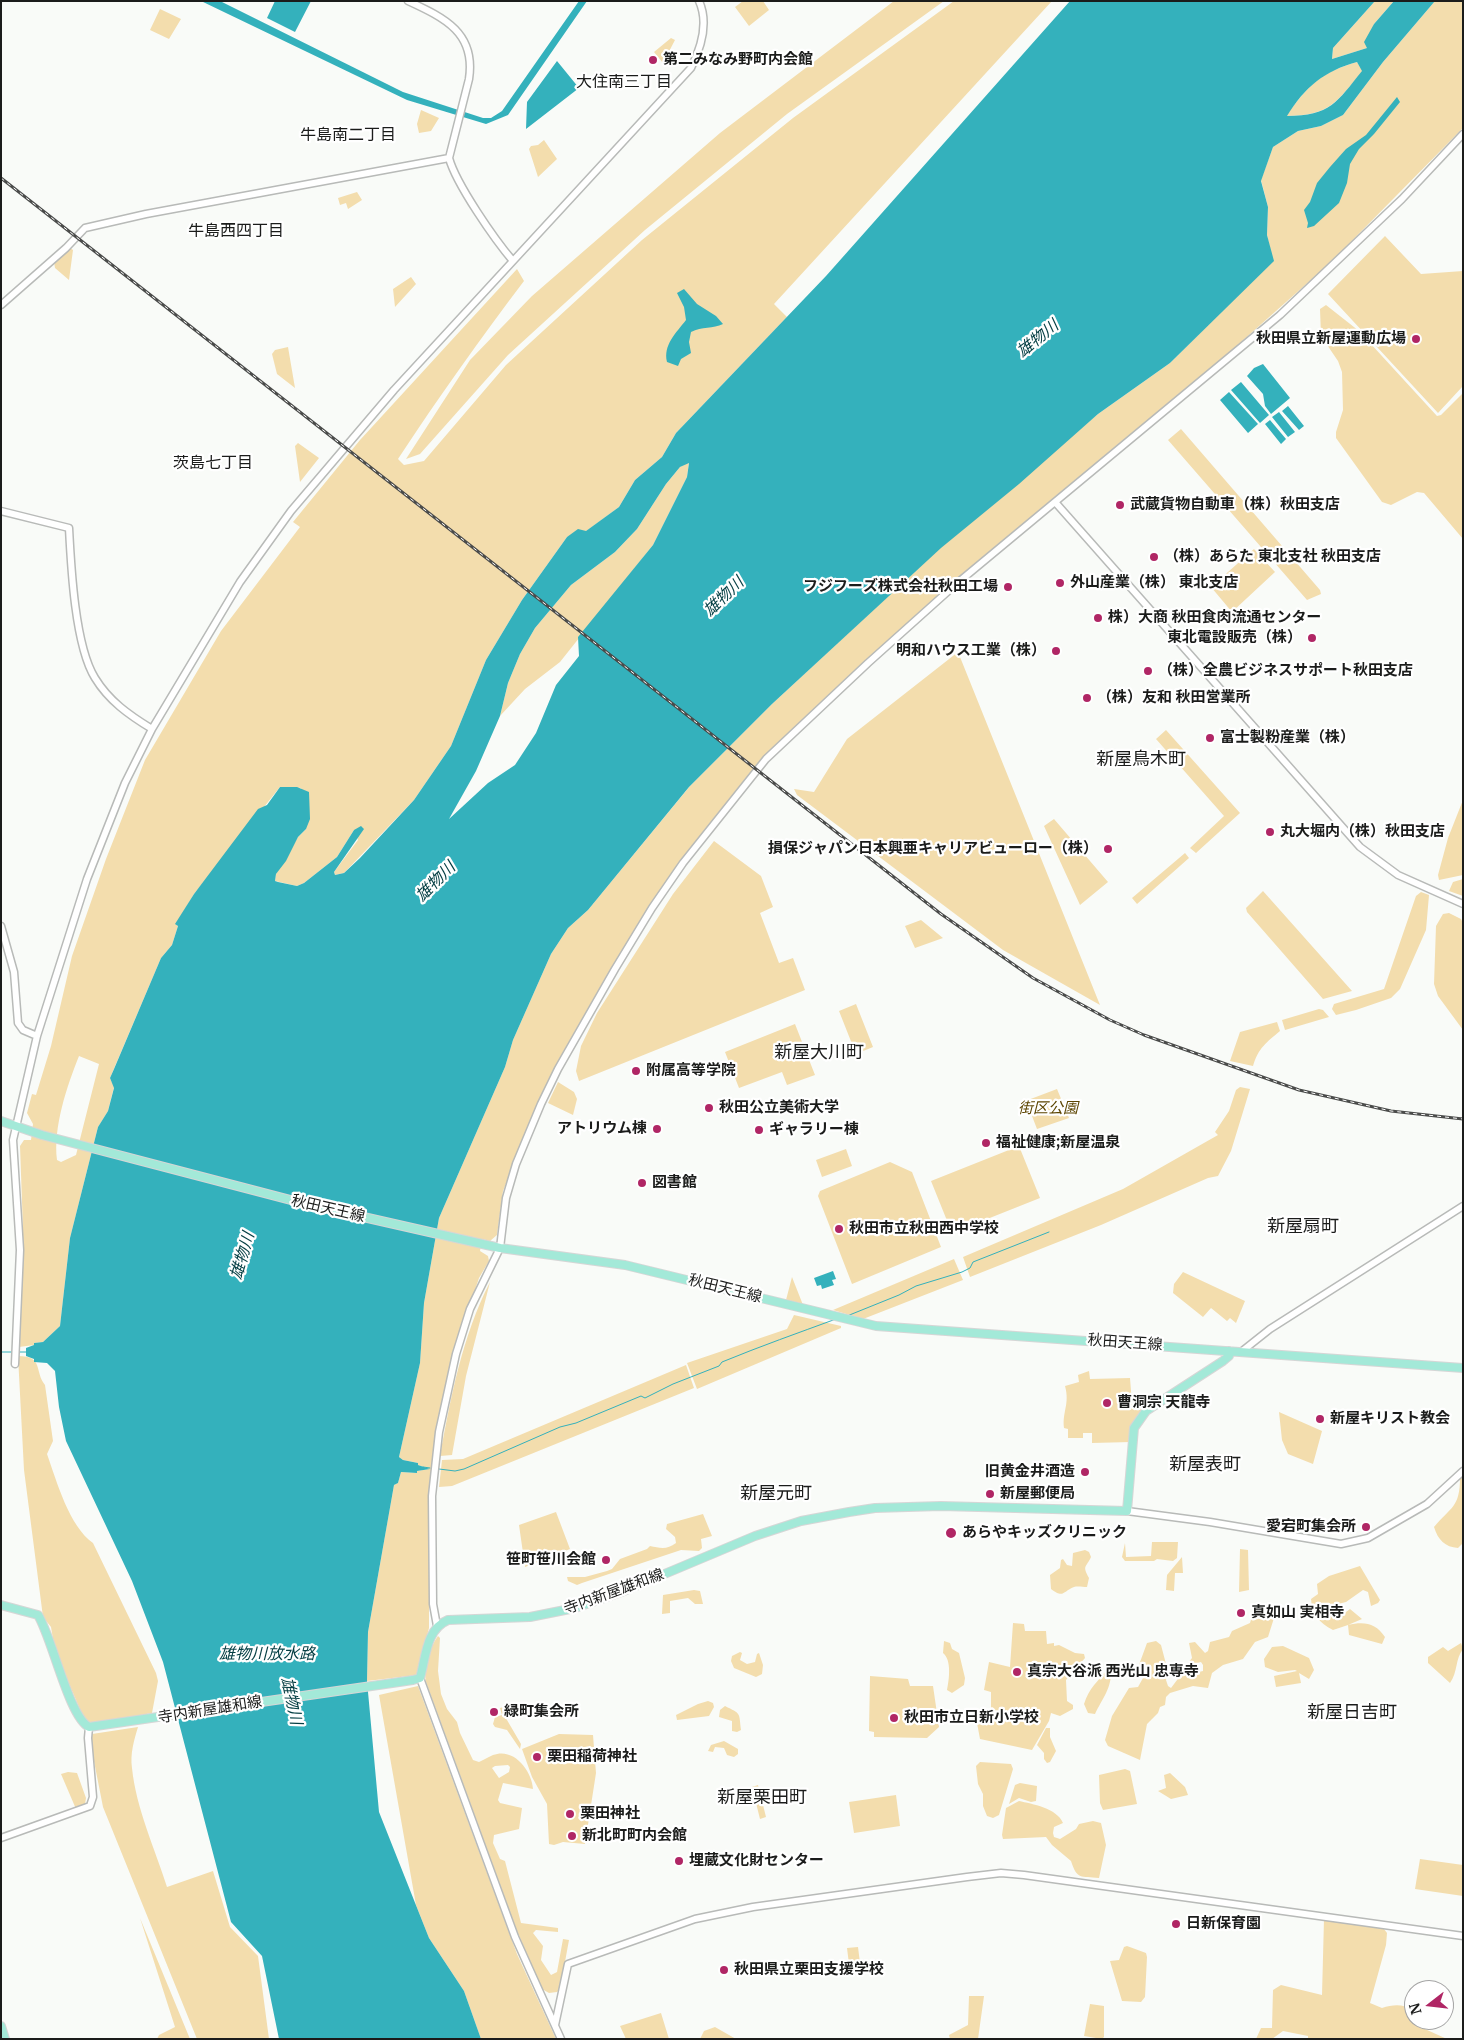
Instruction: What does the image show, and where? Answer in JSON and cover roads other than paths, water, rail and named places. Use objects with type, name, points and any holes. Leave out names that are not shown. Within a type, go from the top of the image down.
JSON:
[{"type":"main road","name":"秋田天王線","points":[[1,1121],[42,1135],[306,1204],[500,1248],[625,1264],[876,1326],[1463,1368]]},
{"type":"main road","points":[[1127,1511],[1134,1428],[1138,1419],[1146,1411],[1223,1361],[1229,1356],[1229,1351]]},
{"type":"main road","name":"寺内新屋雄和線","points":[[437,1626],[448,1620],[523,1618],[576,1608],[624,1591],[755,1536],[801,1522],[849,1512],[875,1508],[932,1506],[1127,1511]]},
{"type":"main road","points":[[1,1606],[38,1615],[48,1632],[53,1653],[79,1717],[92,1728]]},
{"type":"main road","points":[[417,1679],[430,1637],[437,1626]]},
{"type":"main road","name":"寺内新屋雄和線","points":[[92,1728],[417,1679]]},
{"type":"main road","points":[[1,2026],[5,2039]]},
{"type":"street","points":[[408,1],[447,21],[463,38],[471,66],[449,158],[476,209],[513,261]]},
{"type":"street","points":[[14,1364],[20,1250],[13,1164],[13,1140],[37,1036],[61,956],[100,843],[125,783],[152,729],[240,582],[291,511],[394,390],[691,68],[702,41],[702,9],[699,1]]},
{"type":"street","points":[[437,1626],[433,1604],[432,1496],[439,1432],[456,1354],[470,1309],[500,1248],[506,1198],[516,1164],[558,1069],[615,969],[683,863],[766,759],[926,611],[1280,315],[1402,199],[1463,134]]},
{"type":"street","points":[[1,304],[66,248],[85,228],[208,202],[449,158]]},
{"type":"street","points":[[1056,502],[1360,847],[1381,864],[1404,878],[1463,904]]},
{"type":"street","points":[[1,511],[69,528],[82,642],[90,667],[100,685],[118,706],[152,729]]},
{"type":"street","points":[[1,926],[14,972],[18,1024],[23,1030],[37,1036]]},
{"type":"street","points":[[1241,1352],[1270,1330],[1463,1206]]},
{"type":"street","points":[[1127,1511],[1210,1522],[1341,1544],[1368,1538],[1418,1509],[1446,1489],[1463,1471]]},
{"type":"street","points":[[417,1679],[515,1937],[561,2039]]},
{"type":"street","points":[[1,1838],[90,1806],[93,1797],[88,1738],[92,1728]]},
{"type":"street","points":[[555,2025],[568,1964],[695,1919],[752,1907],[975,1876],[1024,1875],[1463,1936]]},
{"type":"water","points":[[201,1],[220,1],[403,92],[483,118],[491,118],[502,111],[579,1],[587,1],[508,115],[486,124],[407,100]]},
{"type":"water","points":[[275,1],[311,1],[295,32],[267,18]]},
{"type":"water","points":[[1070,1],[1375,1],[1333,48],[1332,59],[1367,48],[1364,42],[1374,24],[1394,1],[1435,1],[1383,62],[1343,115],[1321,126],[1298,131],[1273,147],[1261,181],[1268,207],[1267,235],[1274,261],[1170,363],[1098,414],[1019,484],[941,548],[772,704],[689,787],[588,910],[568,928],[551,954],[513,1040],[505,1067],[439,1218],[424,1303],[420,1363],[399,1457],[430,1469],[417,1471],[417,1473],[401,1472],[398,1483],[394,1485],[368,1632],[367,1681],[379,1812],[429,1938],[464,1991],[481,2039],[279,2039],[262,1956],[231,1922],[163,1662],[132,1581],[66,1441],[59,1407],[55,1371],[47,1363],[34,1362],[34,1359],[26,1356],[26,1348],[34,1345],[34,1343],[43,1342],[60,1326],[70,1238],[98,1127],[108,1111],[114,1088],[110,1078],[161,958],[172,945],[178,926],[175,924],[194,894],[258,809],[267,805],[280,787],[297,787],[309,792],[310,819],[306,829],[298,837],[286,861],[276,874],[275,881],[297,886],[304,883],[337,857],[354,830],[361,826],[364,829],[334,872],[335,875],[344,873],[360,858],[414,800],[451,746],[486,660],[522,600],[567,537],[578,529],[586,531],[619,507],[635,480],[662,457],[676,433],[826,276]],"holes":[[[1357,62],[1362,71],[1339,99],[1323,110],[1287,116],[1316,81],[1335,70]],[[689,463],[687,477],[653,545],[578,637],[579,656],[556,685],[536,733],[515,765],[488,783],[449,819],[476,771],[500,716],[508,683],[520,654],[535,628],[571,585],[615,552],[637,529],[666,484],[680,467]]]},
{"type":"water","points":[[557,61],[579,88],[526,129],[527,102]]},
{"type":"water","points":[[1397,97],[1400,102],[1359,149],[1350,164],[1347,183],[1339,203],[1314,226],[1307,228],[1308,223],[1304,210],[1310,202],[1317,183],[1346,149],[1366,135]]},
{"type":"water","points":[[684,289],[697,304],[716,316],[723,324],[691,332],[689,342],[691,353],[681,359],[678,366],[667,362],[666,356],[671,339],[686,320],[684,307],[677,293]]},
{"type":"water","points":[[1263,364],[1290,398],[1271,414],[1265,406],[1263,394],[1247,376],[1254,368]]},
{"type":"water","points":[[1241,382],[1269,415],[1260,423],[1231,390]]},
{"type":"water","points":[[1229,392],[1258,424],[1248,433],[1220,400]]},
{"type":"water","points":[[1288,406],[1304,426],[1299,430],[1282,411]]},
{"type":"water","points":[[1279,412],[1295,432],[1288,437],[1272,417]]},
{"type":"water","points":[[1270,420],[1286,439],[1281,444],[1265,424]]},
{"type":"water","points":[[833,1271],[836,1279],[832,1280],[834,1285],[822,1289],[821,1285],[817,1286],[814,1278]]},
{"type":"waterway","points":[[847,1316],[916,1286],[962,1272],[970,1268],[973,1262],[1049,1232]]},
{"type":"waterway","points":[[439,1469],[455,1471],[464,1469],[560,1427],[576,1423],[641,1396],[645,1398],[673,1384],[719,1366],[722,1362],[836,1319]]},
{"type":"waterway","points":[[1,1352],[12,1352]]},
{"type":"waterway","points":[[18,1352],[27,1352]]},
{"type":"waterway","points":[[423,1467],[430,1468]]},
{"type":"railway","points":[[1,178],[941,914],[1033,978],[1110,1020],[1144,1035],[1299,1090],[1391,1111],[1463,1119]]},
{"type":"place","name":"第二みなみ野町内会館","points":[[653,60]]},
{"type":"place","name":"秋田県立新屋運動広場","points":[[1416,339]]},
{"type":"place","name":"武蔵貨物自動車（株）秋田支店","points":[[1120,505]]},
{"type":"place","name":"（株）あらた 東北支社 秋田支店","points":[[1154,557]]},
{"type":"place","name":"外山産業（株） 東北支店","points":[[1060,583]]},
{"type":"place","name":"フジフーズ株式会社秋田工場","points":[[1008,587]]},
{"type":"place","name":"株）大商 秋田食肉流通センター","points":[[1098,618]]},
{"type":"place","name":"東北電設販売（株）","points":[[1312,638]]},
{"type":"place","name":"明和ハウス工業（株）","points":[[1056,651]]},
{"type":"place","name":"（株）全農ビジネスサポート秋田支店","points":[[1148,671]]},
{"type":"place","name":"（株）友和 秋田営業所","points":[[1087,698]]},
{"type":"place","name":"富士製粉産業（株）","points":[[1210,738]]},
{"type":"place","name":"丸大堀内（株）秋田支店","points":[[1270,832]]},
{"type":"place","name":"損保ジャパン日本興亜キャリアビューロー（株）","points":[[1108,849]]},
{"type":"place","name":"附属高等学院","points":[[636,1071]]},
{"type":"place","name":"秋田公立美術大学","points":[[709,1108]]},
{"type":"place","name":"アトリウム棟","points":[[657,1129]]},
{"type":"place","name":"ギャラリー棟","points":[[759,1130]]},
{"type":"place","name":"福祉健康;新屋温泉","points":[[986,1143]]},
{"type":"place","name":"図書館","points":[[642,1183]]},
{"type":"place","name":"秋田市立秋田西中学校","points":[[839,1229]]},
{"type":"place","name":"曹洞宗 天龍寺","points":[[1107,1403]]},
{"type":"place","name":"新屋キリスト教会","points":[[1320,1419]]},
{"type":"place","name":"旧黄金井酒造","points":[[1085,1472]]},
{"type":"place","name":"新屋郵便局","points":[[990,1494]]},
{"type":"place","name":"愛宕町集会所","points":[[1366,1527]]},
{"type":"place","name":"あらやキッズクリニック","points":[[951,1533]]},
{"type":"place","name":"笹町笹川会館","points":[[606,1560]]},
{"type":"place","name":"真如山 実相寺","points":[[1241,1613]]},
{"type":"place","name":"真宗大谷派 西光山 忠専寺","points":[[1017,1672]]},
{"type":"place","name":"緑町集会所","points":[[494,1712]]},
{"type":"place","name":"秋田市立日新小学校","points":[[894,1718]]},
{"type":"place","name":"栗田稲荷神社","points":[[537,1757]]},
{"type":"place","name":"栗田神社","points":[[570,1814]]},
{"type":"place","name":"新北町町内会館","points":[[572,1836]]},
{"type":"place","name":"埋蔵文化財センター","points":[[679,1861]]},
{"type":"place","name":"日新保育園","points":[[1176,1924]]},
{"type":"place","name":"秋田県立栗田支援学校","points":[[724,1970]]},
{"type":"district","name":"大住南三丁目","points":[[624,82]]},
{"type":"district","name":"牛島南二丁目","points":[[348,135]]},
{"type":"district","name":"牛島西四丁目","points":[[236,231]]},
{"type":"district","name":"茨島七丁目","points":[[213,463]]},
{"type":"district","name":"新屋鳥木町","points":[[1141,760]]},
{"type":"district","name":"新屋大川町","points":[[819,1053]]},
{"type":"district","name":"新屋扇町","points":[[1303,1227]]},
{"type":"district","name":"新屋表町","points":[[1205,1465]]},
{"type":"district","name":"新屋元町","points":[[776,1494]]},
{"type":"district","name":"新屋日吉町","points":[[1352,1713]]},
{"type":"district","name":"新屋栗田町","points":[[762,1798]]},
{"type":"water label","name":"雄物川","points":[[1038,339]]},
{"type":"water label","name":"雄物川","points":[[724,597]]},
{"type":"water label","name":"雄物川","points":[[436,882]]},
{"type":"water label","name":"雄物川","points":[[243,1256]]},
{"type":"water label","name":"雄物川放水路","points":[[267,1654]]},
{"type":"water label","name":"雄物川","points":[[291,1701]]},
{"type":"park label","name":"街区公園","points":[[1048,1109]]}]
